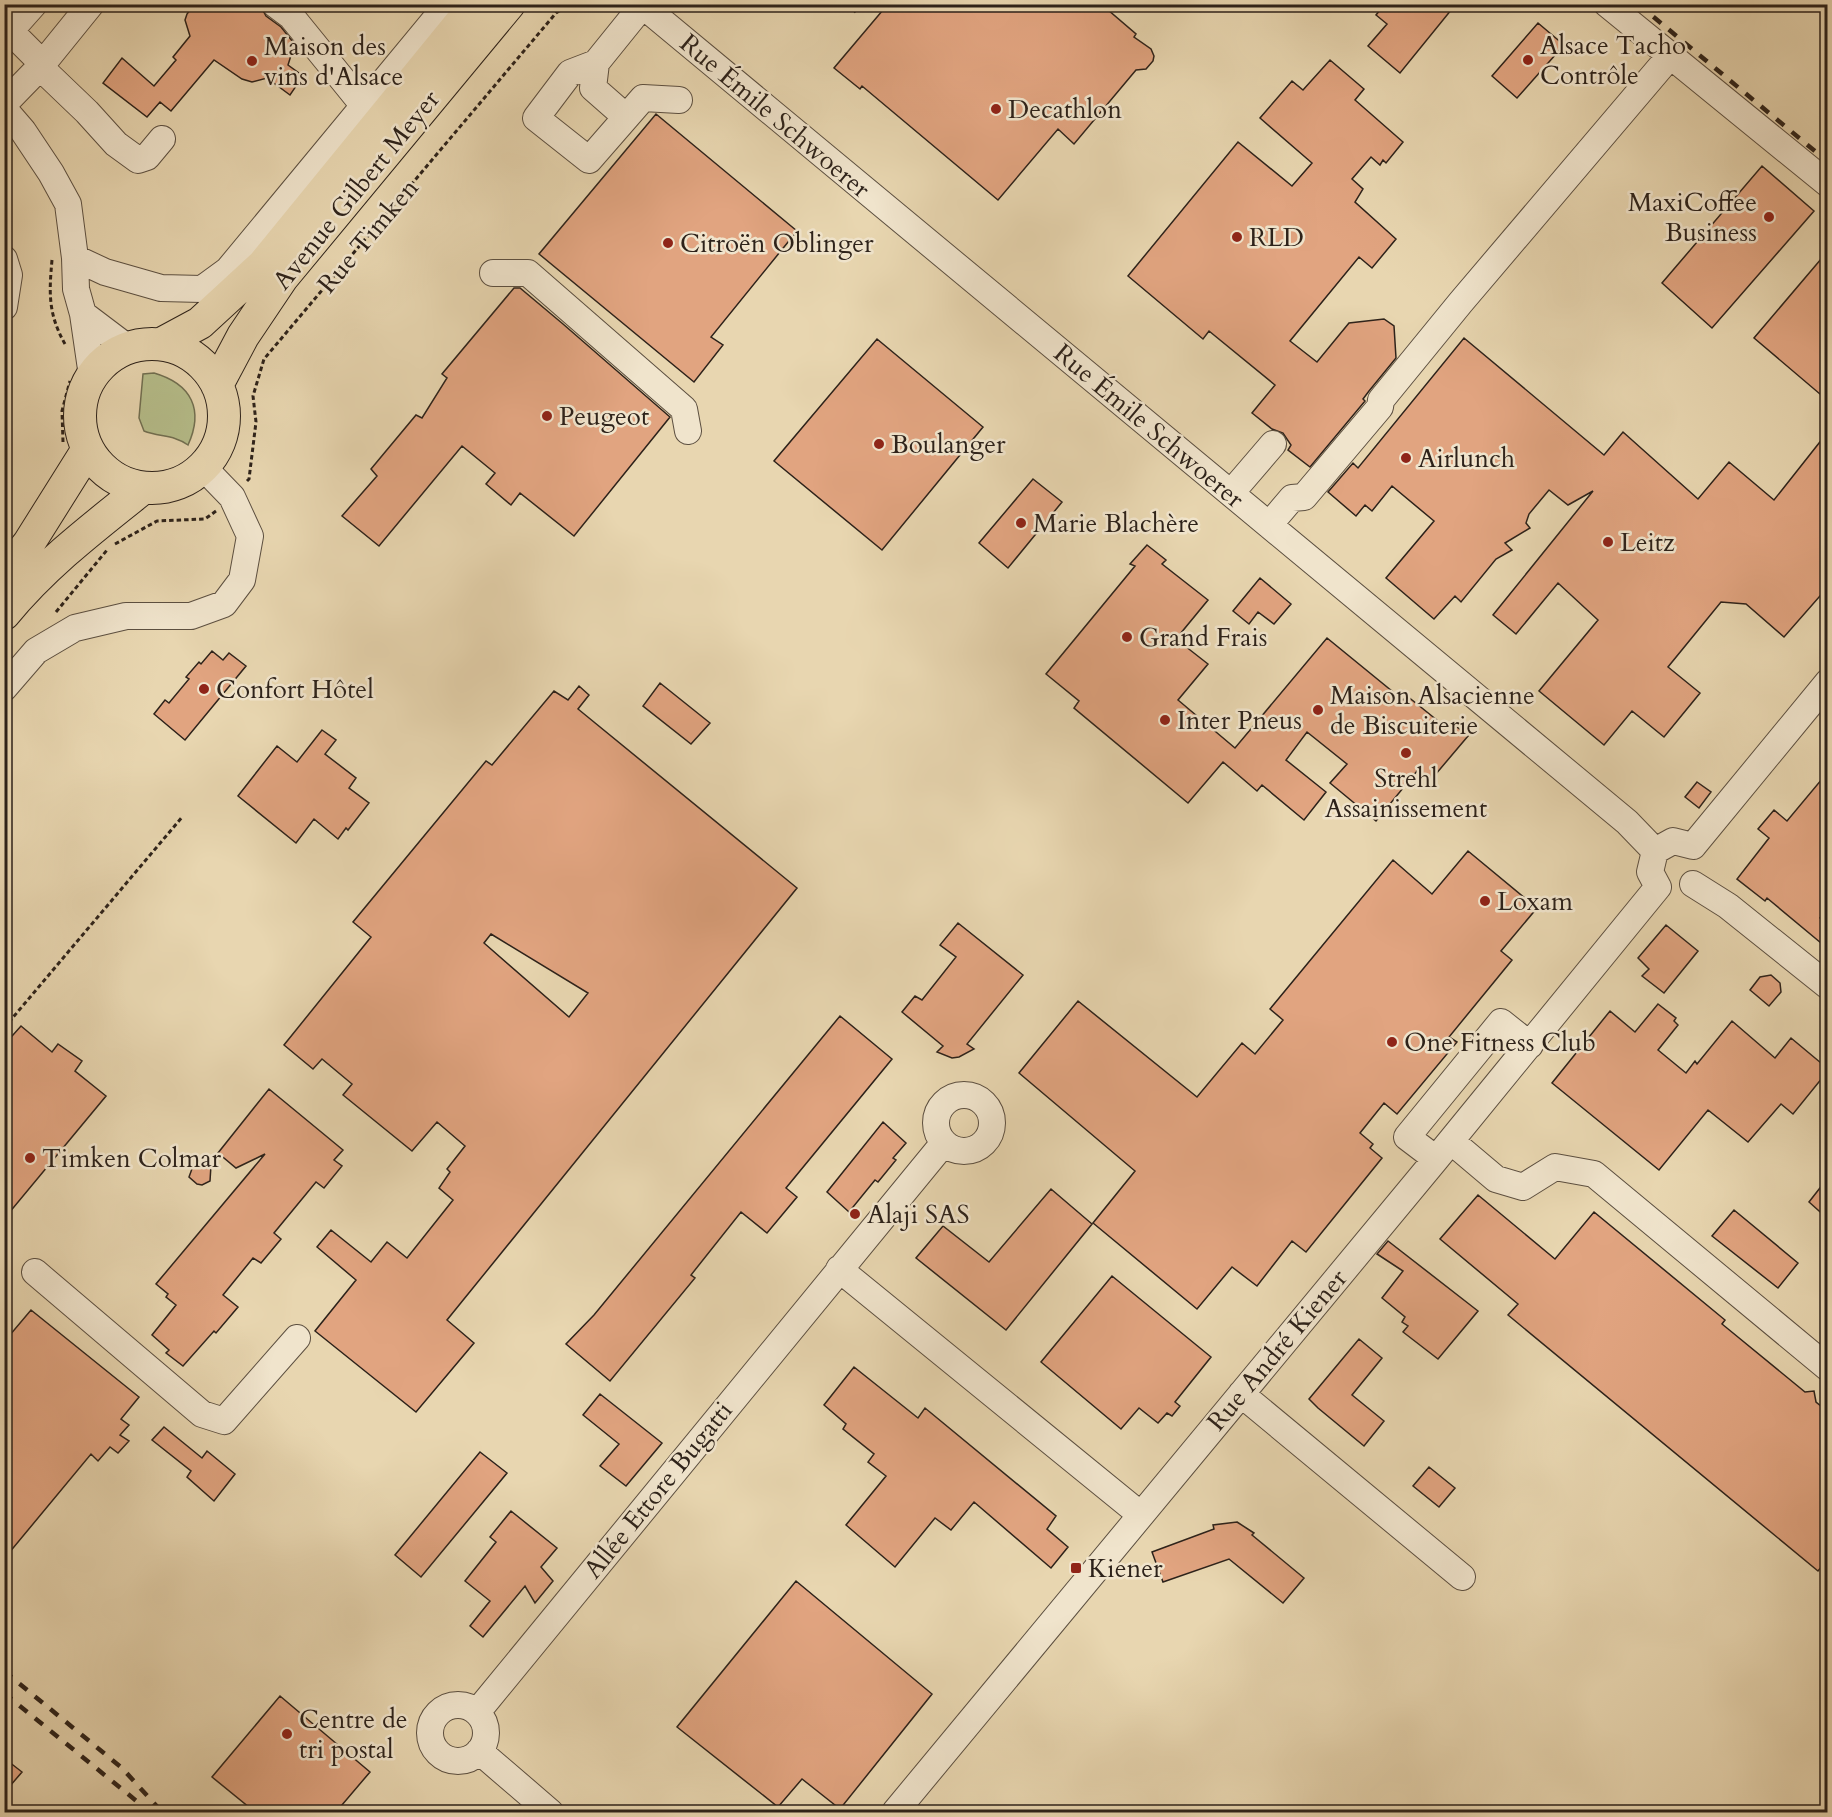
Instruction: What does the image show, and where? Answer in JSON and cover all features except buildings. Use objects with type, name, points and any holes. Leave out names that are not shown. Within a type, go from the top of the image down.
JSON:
[{"type":"main road","name":"Avenue Gilbert Meyer","points":[[160,344],[200,323],[263,265],[476,4]]},
{"type":"main road","name":"Avenue Gilbert Meyer","points":[[217,385],[243,336],[282,278],[509,4]]},
{"type":"main road","name":"Avenue Gilbert Meyer","points":[[141,344],[160,344],[178,348],[193,356],[205,368],[217,385],[224,411],[223,428],[218,446],[203,467],[175,484],[143,488],[126,484],[110,475],[97,463],[75,449],[80,428],[81,378],[110,357],[128,348],[141,344]]},
{"type":"main road","points":[[4,575],[30,543],[75,449]]},
{"type":"main road","points":[[4,614],[17,598],[67,549],[143,488]]},
{"type":"street","points":[[34,4],[10,31],[116,144],[138,160],[147,157],[162,138]]},
{"type":"street","points":[[4,105],[41,65],[91,4]]},
{"type":"street","points":[[275,4],[291,16],[364,106]]},
{"type":"street","name":"Avenue Gilbert Meyer","points":[[64,255],[105,272],[161,288],[202,289],[228,270],[447,4]]},
{"type":"street","points":[[1607,4],[1827,184]]},
{"type":"street","points":[[626,117],[593,88],[596,63],[641,5]]},
{"type":"street","name":"Rue Émile Schwoerer","points":[[641,5],[1627,822],[1655,851]]},
{"type":"street","points":[[1269,525],[1292,498],[1304,497],[1380,407],[1381,400],[1467,295],[1670,56]]},
{"type":"street","points":[[596,63],[570,73],[536,118],[589,160],[643,98],[679,100]]},
{"type":"street","points":[[4,109],[34,148],[68,204],[64,255],[83,314],[81,378]]},
{"type":"street","points":[[4,259],[9,275],[4,307]]},
{"type":"street","points":[[494,273],[528,273],[684,409],[688,431]]},
{"type":"street","points":[[83,314],[128,348]]},
{"type":"street","points":[[1231,493],[1273,444]]},
{"type":"street","points":[[4,688],[36,651],[75,628],[126,616],[191,616],[224,604],[242,580],[250,536],[232,497],[203,467]]},
{"type":"street","points":[[1693,846],[1827,682]]},
{"type":"street","points":[[1672,841],[1693,846],[1699,865],[1693,884],[1677,892],[1658,887],[1650,872],[1655,851],[1672,841]]},
{"type":"street","points":[[1693,884],[1728,906],[1827,986]]},
{"type":"street","name":"Rue André Kiener","points":[[895,1812],[1444,1150],[1658,887]]},
{"type":"street","points":[[1530,1045],[1501,1022],[1407,1137],[1444,1150],[1496,1179],[1523,1187],[1555,1167],[1594,1174],[1827,1368]]},
{"type":"street","name":"Allée Ettore Bugatti","points":[[478,1711],[943,1144]]},
{"type":"street","points":[[839,1269],[1141,1515]]},
{"type":"street","points":[[35,1272],[202,1414],[224,1421],[297,1338]]},
{"type":"street","points":[[1241,1394],[1462,1577]]},
{"type":"street","points":[[460,1703],[478,1711],[487,1725],[486,1743],[475,1757],[458,1762],[441,1756],[430,1742],[431,1723],[442,1708],[460,1703]]},
{"type":"street","points":[[479,1752],[550,1812]]},
{"type":"path","name":"Rue Timken","points":[[55,614],[110,547],[156,521],[205,519],[232,497],[249,479],[256,422],[253,396],[264,359],[556,14],[571,4]]},
{"type":"path","points":[[847,4],[858,14]]},
{"type":"path","points":[[64,255],[49,294],[57,329],[67,349]]},
{"type":"path","points":[[75,449],[62,411],[81,378]]},
{"type":"path","points":[[4,1028],[183,816]]},
{"type":"green space","points":[[154,373],[178,384],[191,400],[195,421],[188,445],[178,439],[144,431],[139,418],[143,374]]},
{"type":"railway","points":[[1638,4],[1828,162]]},
{"type":"railway","points":[[4,1671],[122,1768],[162,1812]]},
{"type":"railway","points":[[4,1693],[150,1812]]},
{"type":"place","name":"Alsace Tacho Contrôle","points":[[1528,60]]},
{"type":"place","name":"Maison des vins d'Alsace","points":[[252,61]]},
{"type":"place","name":"Decathlon","points":[[996,109]]},
{"type":"place","name":"MaxiCoffee Business","points":[[1769,217]]},
{"type":"place","name":"RLD","points":[[1237,237]]},
{"type":"place","name":"Citroën Oblinger","points":[[668,243]]},
{"type":"place","name":"Peugeot","points":[[547,416]]},
{"type":"place","name":"Boulanger","points":[[879,444]]},
{"type":"place","name":"Airlunch","points":[[1406,458]]},
{"type":"place","name":"Marie Blachère","points":[[1021,523]]},
{"type":"place","name":"Leitz","points":[[1608,542]]},
{"type":"place","name":"Grand Frais","points":[[1127,637]]},
{"type":"place","name":"Confort Hôtel","points":[[204,689]]},
{"type":"place","name":"Maison Alsacienne de Biscuiterie","points":[[1318,710]]},
{"type":"place","name":"Inter Pneus","points":[[1165,720]]},
{"type":"place","name":"Strehl Assainissement","points":[[1406,753]]},
{"type":"place","name":"Loxam","points":[[1485,901]]},
{"type":"place","name":"One Fitness Club","points":[[1392,1042]]},
{"type":"place","name":"Timken Colmar","points":[[30,1158]]},
{"type":"place","name":"Alaji SAS","points":[[855,1214]]},
{"type":"place","name":"Kiener","points":[[1076,1568]]},
{"type":"place","name":"Centre de tri postal","points":[[287,1734]]}]
